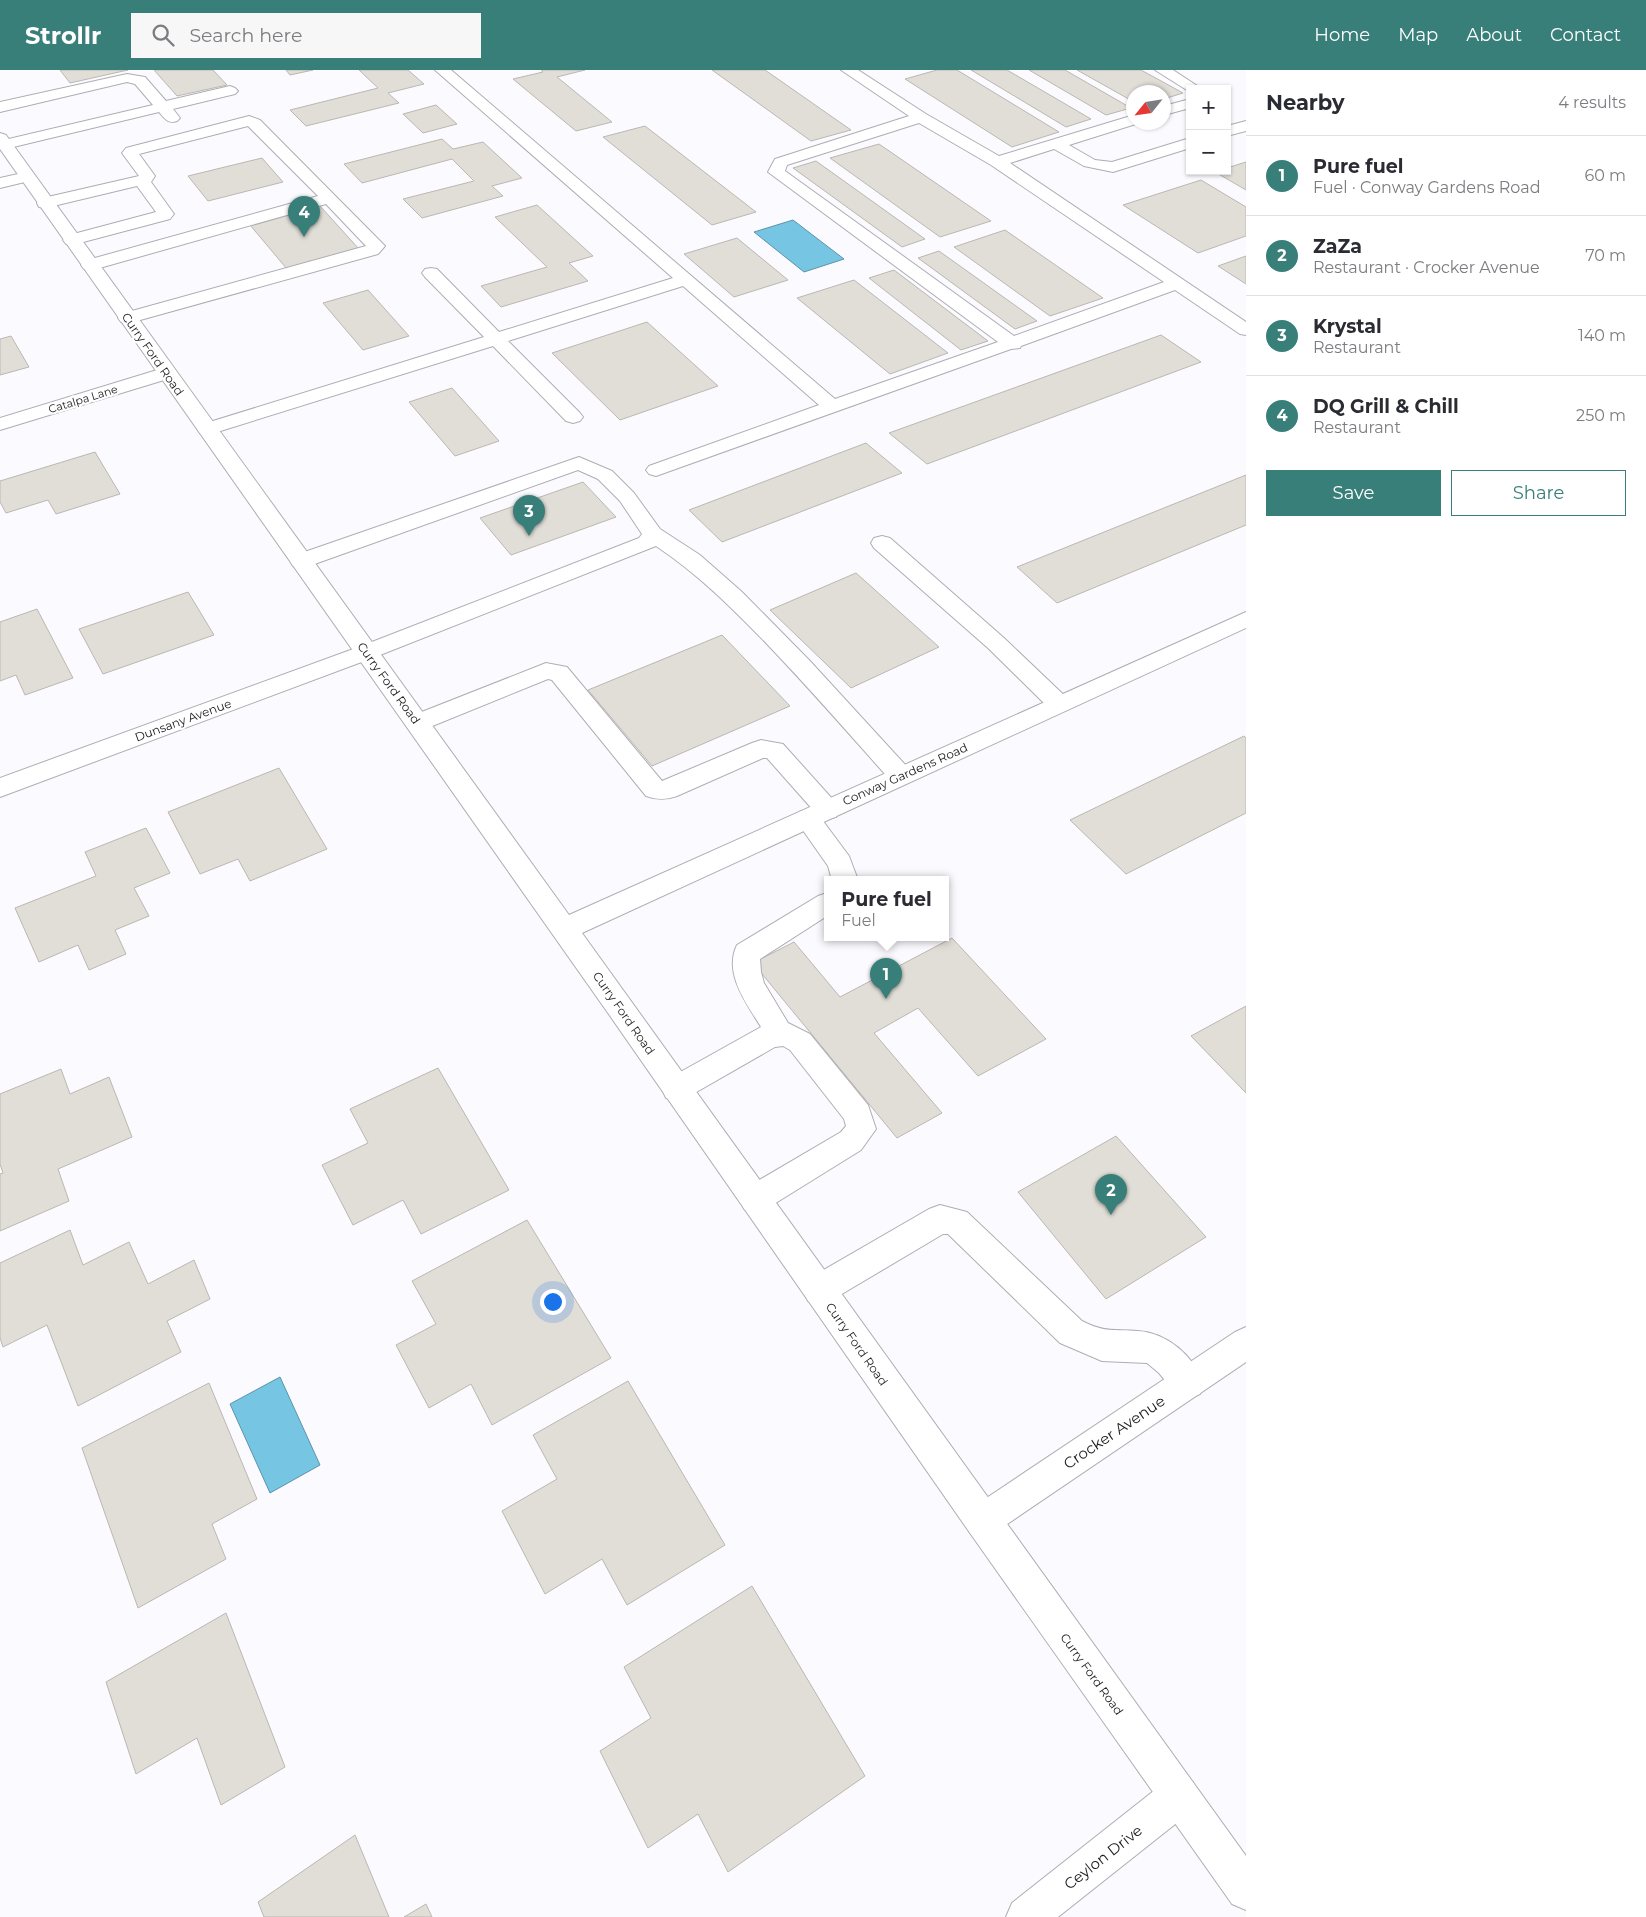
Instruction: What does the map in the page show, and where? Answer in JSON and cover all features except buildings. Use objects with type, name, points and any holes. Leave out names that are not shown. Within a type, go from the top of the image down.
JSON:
[{"type":"street","points":[[848,70],[921,117],[997,162],[1246,330]]},
{"type":"street","points":[[1162,70],[1188,85]]},
{"type":"street","points":[[446,71],[831,406]]},
{"type":"street","points":[[0,106],[126,78],[140,80],[188,136]]},
{"type":"street","points":[[2,141],[230,91]]},
{"type":"street","points":[[1171,109],[1186,104]]},
{"type":"street","points":[[921,117],[781,162],[776,172],[1013,344]]},
{"type":"street","points":[[46,203],[145,179],[147,176],[130,153],[132,151],[251,122],[376,246],[375,248],[128,318]]},
{"type":"street","points":[[997,162],[1126,122]]},
{"type":"street","points":[[1231,130],[1246,126]]},
{"type":"street","name":"Curry Ford Road","points":[[2,141],[565,929],[982,1521],[1246,1890]]},
{"type":"street","points":[[1055,143],[1091,166],[1106,167],[1114,167],[1186,144]]},
{"type":"street","points":[[0,184],[27,177]]},
{"type":"street","points":[[72,240],[166,214],[141,180]]},
{"type":"street","points":[[90,265],[329,198]]},
{"type":"street","points":[[431,273],[573,417]]},
{"type":"street","points":[[207,429],[685,280]]},
{"type":"street","points":[[656,470],[831,406],[1013,344],[1176,284]]},
{"type":"street","name":"Catalpa Lane","points":[[0,424],[167,373]]},
{"type":"street","points":[[302,561],[579,463],[605,475],[627,496],[653,534],[692,560],[734,597],[802,667],[901,776]]},
{"type":"street","name":"Dunsany Avenue","points":[[0,788],[366,652],[647,543],[653,534]]},
{"type":"street","points":[[882,543],[996,643],[1060,704]]},
{"type":"street","name":"Conway Gardens Road","points":[[565,929],[1246,619]]},
{"type":"street","points":[[417,723],[546,671],[559,673],[655,790],[668,790],[761,749],[774,750],[817,814],[840,863],[844,876]]},
{"type":"street","points":[[779,1033],[748,977],[744,962],[747,953],[824,905]]},
{"type":"street","points":[[676,1089],[770,1036],[779,1033],[786,1034],[800,1042],[858,1114],[861,1128],[851,1141],[755,1198]]},
{"type":"street","points":[[819,1290],[940,1219],[956,1222],[1071,1332],[1091,1343],[1107,1346],[1127,1345],[1164,1355],[1188,1383]]},
{"type":"street","name":"Crocker Avenue","points":[[982,1521],[1246,1343]]},
{"type":"street","name":"Ceylon Drive","points":[[1026,1917],[1179,1796]]},
{"type":"water","points":[[793,220],[844,259],[804,272],[754,232]]},
{"type":"water","points":[[280,1377],[320,1465],[270,1493],[230,1404]]},
{"type":"place","name":"DQ Grill & Chill","points":[[304,237]]},
{"type":"place","name":"Krystal","points":[[529,536]]},
{"type":"place","name":"Pure fuel","points":[[886,999]]},
{"type":"place","name":"ZaZa","points":[[1111,1215]]}]
